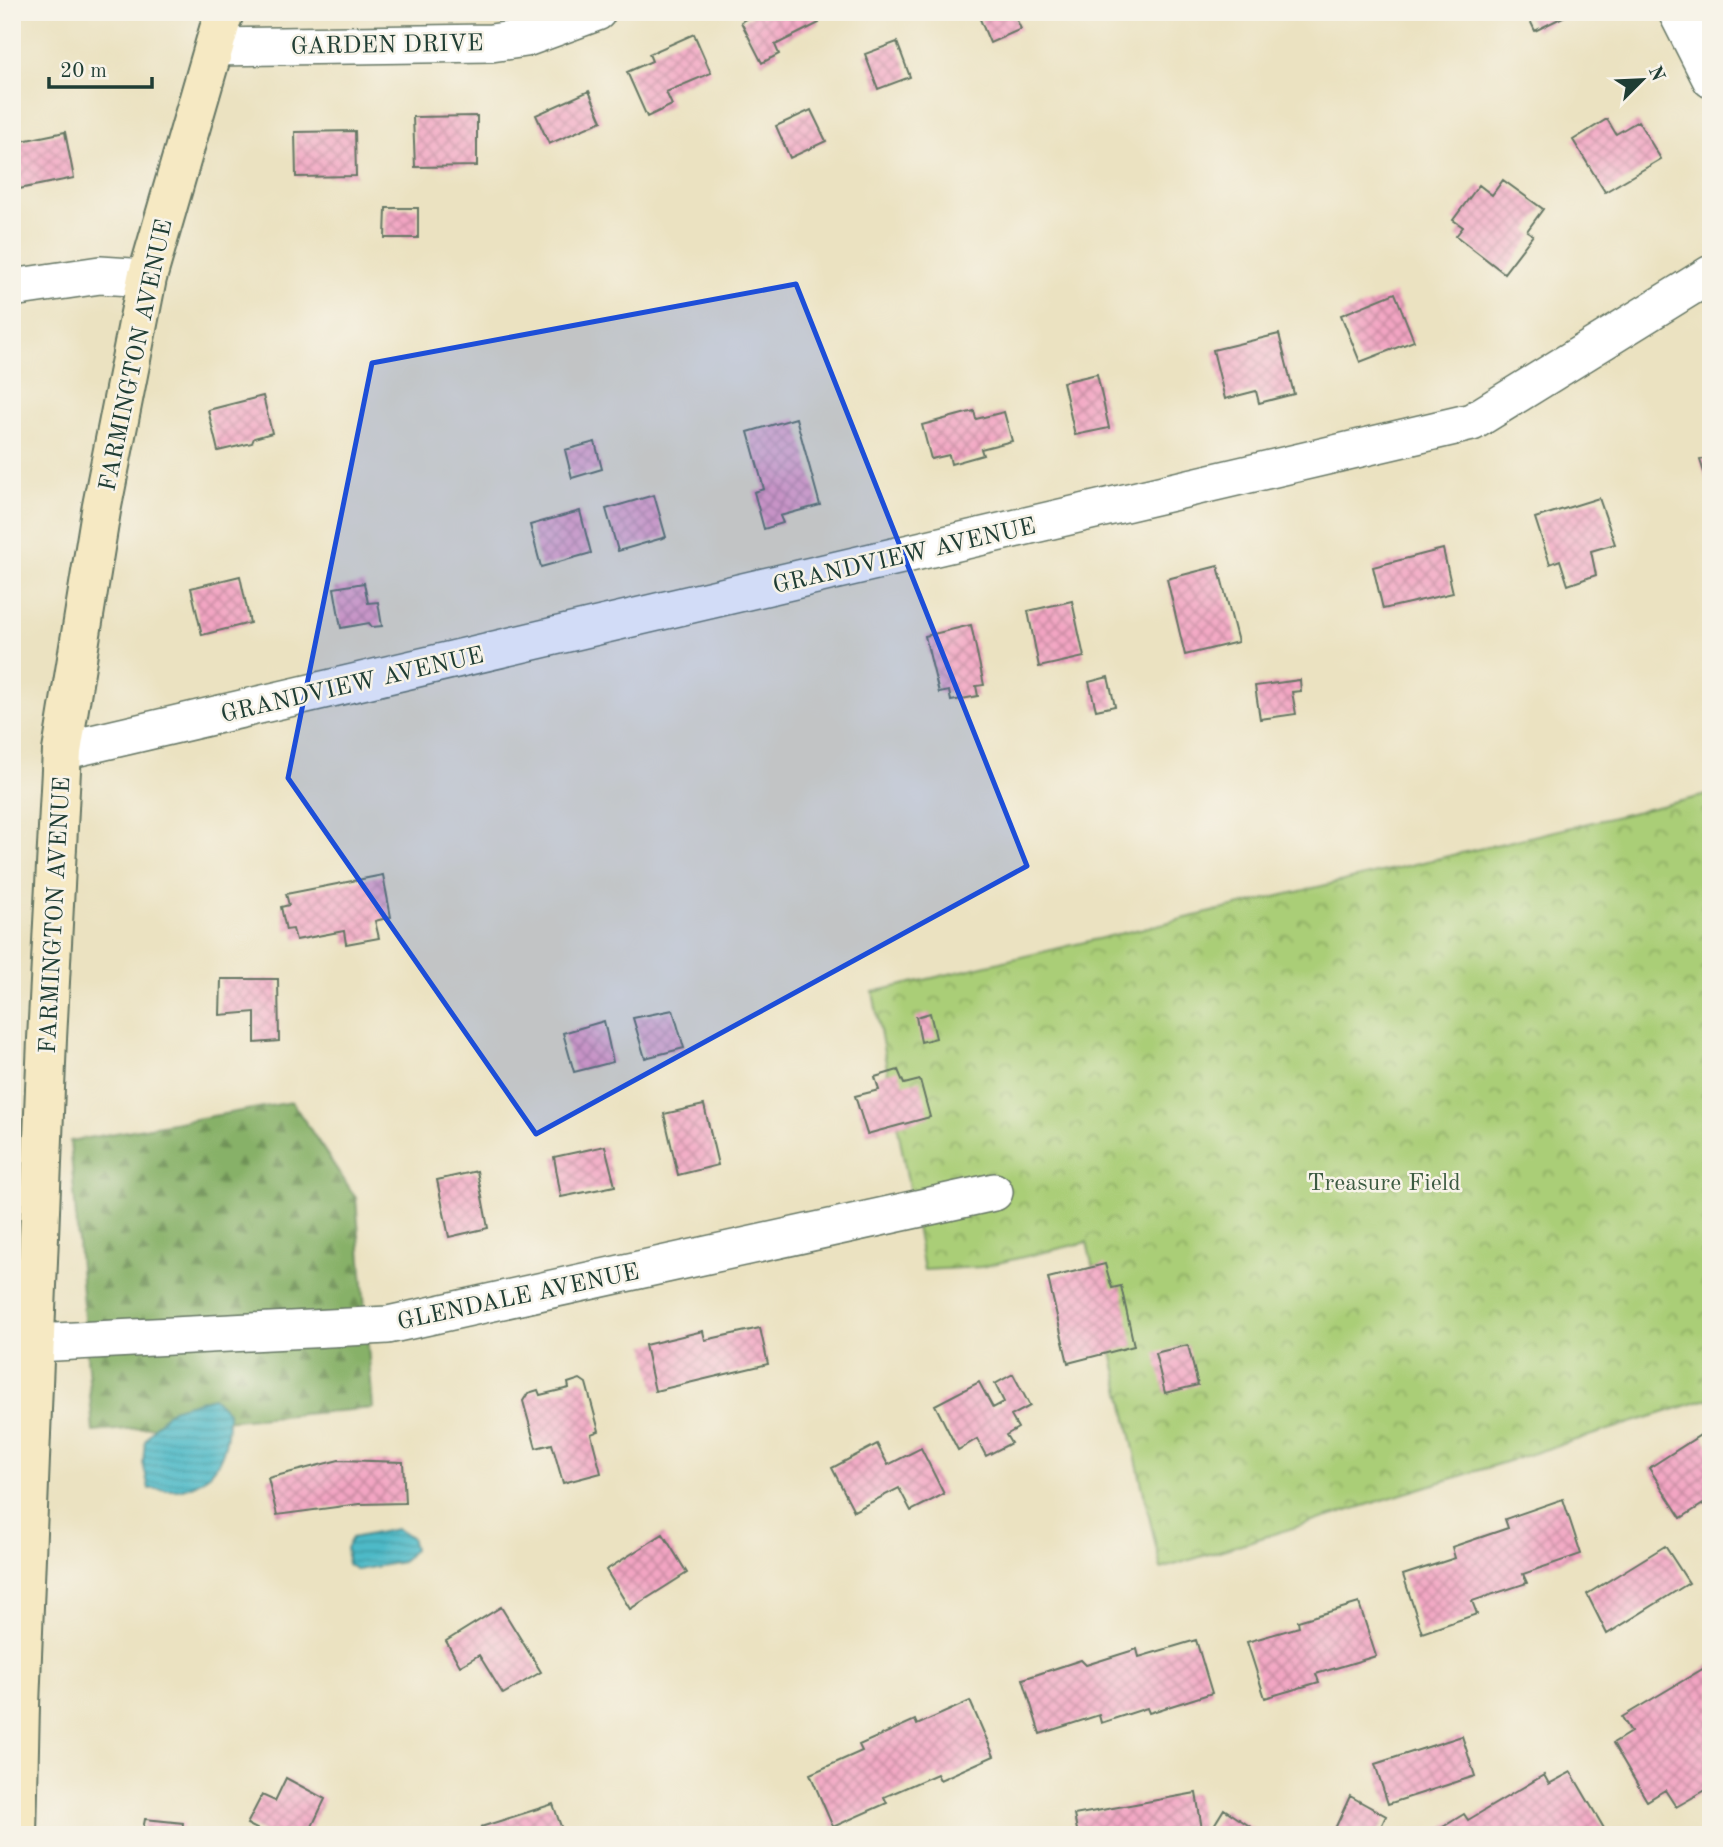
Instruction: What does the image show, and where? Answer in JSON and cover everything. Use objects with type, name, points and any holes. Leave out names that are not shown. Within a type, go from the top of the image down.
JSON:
[{"type":"main road","name":"FARMINGTON AVENUE","points":[[17,1835],[20,1691],[51,944],[62,751],[101,511],[147,278],[219,29]]},
{"type":"street","name":"GARDEN DRIVE","points":[[219,29],[491,43],[526,38],[597,12]]},
{"type":"street","points":[[1677,12],[1711,79]]},
{"type":"street","name":"GRANDVIEW AVENUE","points":[[62,751],[1472,422],[1711,274]]},
{"type":"street","points":[[12,288],[100,275],[147,278]]},
{"type":"street","name":"GLENDALE AVENUE","points":[[36,1343],[388,1325],[994,1192]]},
{"type":"highlighted area","points":[[796,284],[1027,866],[536,1134],[288,778],[372,363]]},
{"type":"green space","name":"Treasure Field","points":[[1711,794],[1711,1398],[1161,1569],[1087,1242],[981,1267],[924,1270],[873,992]]},
{"type":"green space","points":[[292,1102],[356,1198],[373,1408],[93,1432],[70,1141]]},
{"type":"water","points":[[213,1397],[228,1412],[228,1425],[224,1449],[213,1470],[195,1485],[182,1489],[149,1489],[143,1463],[145,1441],[155,1426],[172,1409]]},
{"type":"water","points":[[396,1529],[411,1537],[414,1549],[402,1562],[357,1570],[348,1564],[346,1548],[352,1538]]},
{"type":"building","points":[[757,12],[813,12],[819,23],[775,45],[779,54],[762,63],[741,22]]},
{"type":"building","points":[[977,12],[1013,12],[1021,29],[990,43]]},
{"type":"building","points":[[1526,12],[1573,12],[1535,31]]},
{"type":"building","points":[[694,34],[711,73],[666,92],[672,105],[647,117],[627,72],[652,61],[649,54]]},
{"type":"building","points":[[897,42],[910,77],[878,89],[865,54]]},
{"type":"building","points":[[589,91],[602,121],[549,144],[536,115]]},
{"type":"building","points":[[811,110],[826,141],[790,158],[776,126]]},
{"type":"building","points":[[477,116],[477,166],[415,167],[413,117]]},
{"type":"building","points":[[1607,119],[1616,134],[1638,121],[1661,159],[1605,192],[1573,140]]},
{"type":"building","points":[[355,131],[356,176],[296,177],[295,132]]},
{"type":"building","points":[[65,132],[74,178],[14,190],[12,143]]},
{"type":"building","points":[[1503,180],[1543,209],[1527,231],[1533,235],[1504,273],[1456,236],[1463,227],[1453,220],[1479,185],[1492,195]]},
{"type":"building","points":[[386,208],[418,208],[418,238],[385,238]]},
{"type":"building","points":[[1395,293],[1414,341],[1360,362],[1341,315]]},
{"type":"building","points":[[1279,334],[1294,394],[1259,403],[1256,391],[1225,399],[1213,350]]},
{"type":"building","points":[[1097,374],[1109,428],[1075,435],[1063,382]]},
{"type":"building","points":[[263,396],[272,433],[254,438],[252,443],[218,451],[208,410]]},
{"type":"building","points":[[974,411],[976,419],[1004,412],[1012,441],[981,449],[983,455],[951,464],[949,455],[931,459],[922,425]]},
{"type":"building","points":[[796,418],[820,505],[780,516],[783,523],[764,529],[754,492],[764,489],[748,432]]},
{"type":"building","points":[[595,442],[602,469],[572,478],[565,450]]},
{"type":"building","points":[[1711,456],[1711,490],[1710,490],[1700,460]]},
{"type":"building","points":[[654,495],[666,537],[618,551],[606,509]]},
{"type":"building","points":[[1599,498],[1615,544],[1591,551],[1596,575],[1568,585],[1560,560],[1550,564],[1535,518]]},
{"type":"building","points":[[580,511],[591,553],[541,567],[530,525]]},
{"type":"building","points":[[1443,549],[1453,593],[1383,609],[1373,567]]},
{"type":"building","points":[[1218,566],[1238,642],[1185,655],[1167,579]]},
{"type":"building","points":[[240,576],[250,623],[202,635],[191,588]]},
{"type":"building","points":[[364,583],[368,603],[378,602],[382,626],[372,627],[369,623],[341,628],[334,588]]},
{"type":"building","points":[[1072,601],[1084,657],[1039,667],[1028,611]]},
{"type":"building","points":[[971,625],[984,685],[976,686],[978,696],[951,701],[949,691],[939,693],[925,636]]},
{"type":"building","points":[[1108,677],[1115,706],[1096,710],[1089,682]]},
{"type":"building","points":[[1300,680],[1301,691],[1292,692],[1296,714],[1260,719],[1255,686]]},
{"type":"building","points":[[383,875],[391,917],[375,921],[379,938],[346,944],[344,931],[296,940],[293,929],[286,930],[281,907],[289,905],[286,894]]},
{"type":"building","points":[[221,979],[278,979],[279,1041],[255,1043],[255,1012],[220,1015]]},
{"type":"building","points":[[673,1010],[684,1048],[645,1058],[633,1018]]},
{"type":"building","points":[[930,1013],[936,1038],[921,1042],[916,1017]]},
{"type":"building","points":[[604,1021],[613,1062],[574,1072],[563,1033]]},
{"type":"building","points":[[898,1070],[904,1084],[920,1080],[930,1117],[867,1134],[855,1096],[879,1090],[875,1077]]},
{"type":"building","points":[[704,1105],[718,1165],[678,1175],[664,1114]]},
{"type":"building","points":[[605,1146],[615,1186],[561,1197],[554,1157]]},
{"type":"building","points":[[477,1171],[488,1228],[449,1237],[437,1180]]},
{"type":"building","points":[[1105,1264],[1112,1288],[1121,1286],[1134,1346],[1068,1363],[1048,1278]]},
{"type":"building","points":[[760,1328],[768,1364],[655,1391],[645,1345],[703,1331],[705,1340]]},
{"type":"building","points":[[1188,1345],[1198,1385],[1165,1393],[1155,1353]]},
{"type":"building","points":[[1013,1374],[1030,1406],[1011,1416],[1018,1428],[1006,1435],[1011,1443],[986,1456],[977,1439],[958,1450],[935,1405],[979,1382],[993,1408],[1004,1402],[995,1384]]},
{"type":"building","points":[[580,1379],[586,1383],[599,1431],[591,1434],[601,1473],[563,1483],[552,1444],[536,1448],[523,1401],[528,1393],[538,1390],[540,1395],[569,1388],[568,1383]]},
{"type":"building","points":[[1702,1434],[1711,1448],[1711,1499],[1681,1518],[1649,1468]]},
{"type":"building","points":[[877,1444],[888,1465],[921,1448],[944,1494],[911,1511],[899,1488],[854,1511],[832,1468]]},
{"type":"building","points":[[339,1460],[403,1462],[405,1503],[359,1504],[277,1515],[268,1478]]},
{"type":"building","points":[[1563,1499],[1581,1554],[1523,1574],[1527,1583],[1472,1601],[1477,1614],[1422,1633],[1403,1575],[1455,1558],[1452,1547],[1508,1528],[1505,1519]]},
{"type":"building","points":[[663,1534],[687,1573],[630,1609],[606,1570]]},
{"type":"building","points":[[1665,1546],[1689,1583],[1607,1634],[1587,1594]]},
{"type":"building","points":[[1359,1603],[1376,1656],[1316,1674],[1319,1682],[1265,1698],[1247,1642],[1299,1627],[1298,1621]]},
{"type":"building","points":[[501,1607],[541,1672],[503,1694],[479,1655],[460,1666],[446,1641]]},
{"type":"building","points":[[1196,1640],[1212,1693],[1149,1713],[1147,1708],[1101,1723],[1099,1715],[1040,1734],[1023,1679],[1081,1660],[1086,1665],[1137,1649],[1139,1657]]},
{"type":"building","points":[[1711,1664],[1711,1787],[1676,1807],[1665,1790],[1647,1801],[1613,1743],[1631,1732],[1622,1717]]},
{"type":"building","points":[[970,1701],[994,1756],[940,1780],[937,1774],[884,1797],[887,1803],[833,1827],[810,1774],[862,1751],[859,1745],[915,1720],[917,1725]]},
{"type":"building","points":[[1462,1736],[1475,1776],[1388,1804],[1375,1764]]},
{"type":"building","points":[[1571,1772],[1605,1830],[1597,1835],[1430,1835],[1464,1814],[1468,1820],[1544,1775],[1549,1784]]},
{"type":"building","points":[[286,1778],[325,1799],[308,1835],[268,1835],[247,1824],[262,1795],[275,1801]]},
{"type":"building","points":[[1196,1793],[1203,1835],[1078,1835],[1074,1815]]},
{"type":"building","points":[[1350,1796],[1386,1816],[1377,1835],[1332,1835]]},
{"type":"building","points":[[553,1804],[564,1835],[484,1835],[481,1827]]},
{"type":"building","points":[[1224,1809],[1263,1835],[1208,1835]]},
{"type":"building","points":[[145,1819],[183,1823],[182,1835],[142,1835]]}]
